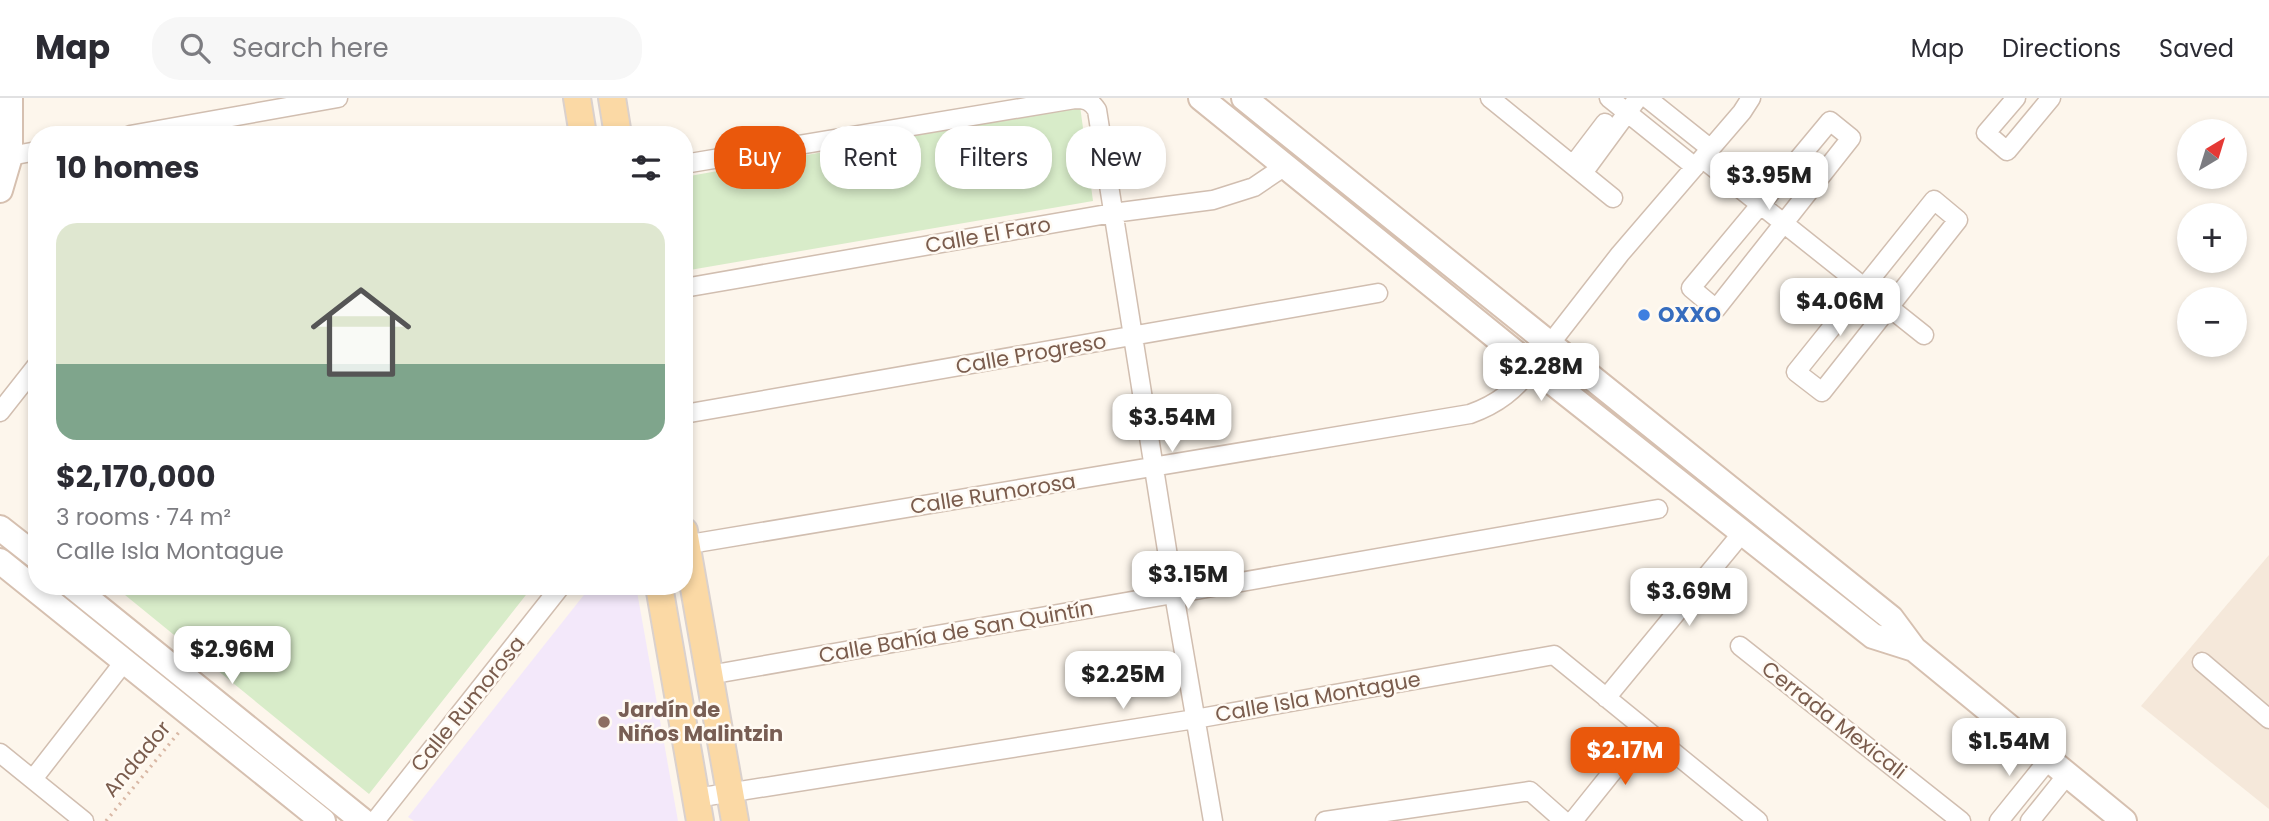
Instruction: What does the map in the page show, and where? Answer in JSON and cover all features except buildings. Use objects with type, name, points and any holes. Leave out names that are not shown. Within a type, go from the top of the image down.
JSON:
[{"type":"main road","points":[[0,190],[10,156],[10,98]]},
{"type":"main road","points":[[577,98],[582,126]]},
{"type":"main road","points":[[612,98],[617,126]]},
{"type":"main road","points":[[1201,98],[1533,367],[1873,636],[1914,649]]},
{"type":"main road","points":[[1244,98],[1891,618],[1914,649],[2124,821]]},
{"type":"main road","points":[[1533,367],[1550,344]]},
{"type":"main road","points":[[0,528],[28,550]]},
{"type":"main road","points":[[0,561],[28,572]]},
{"type":"main road","points":[[693,585],[735,821]]},
{"type":"main road","points":[[54,595],[124,662],[323,821]]},
{"type":"main road","points":[[83,595],[363,821]]},
{"type":"main road","points":[[661,595],[698,810]]},
{"type":"street","points":[[181,126],[338,98]]},
{"type":"street","points":[[1490,98],[1613,198]]},
{"type":"street","points":[[1578,169],[1619,104],[1638,98]]},
{"type":"street","points":[[1647,98],[1703,158]]},
{"type":"street","points":[[1550,344],[1620,254],[1751,98]]},
{"type":"street","points":[[2015,98],[1986,133],[2007,151],[2051,98]]},
{"type":"street","points":[[693,163],[1075,99],[1093,103],[1097,110],[1213,821]]},
{"type":"street","points":[[1619,104],[1703,158],[1924,335]]},
{"type":"street","points":[[1830,121],[1851,138],[1784,224],[1716,309],[1691,288],[1830,121]]},
{"type":"street","points":[[10,156],[28,153]]},
{"type":"street","name":"Calle El Faro","points":[[693,286],[1113,213],[1222,198],[1254,187],[1285,166]]},
{"type":"street","points":[[1934,200],[1958,220],[1889,307],[1822,392],[1796,372],[1934,200]]},
{"type":"street","name":"Calle Progreso","points":[[693,412],[1378,293]]},
{"type":"street","name":"Calle Rumorosa","points":[[693,539],[1155,467],[1470,414],[1502,400],[1517,388],[1533,367]]},
{"type":"street","points":[[0,412],[28,376]]},
{"type":"street","name":"Calle Bahía de San Quintín","points":[[709,675],[1658,509]]},
{"type":"street","points":[[1606,698],[1742,533]]},
{"type":"street","name":"Calle Rumorosa","points":[[375,821],[555,595]]},
{"type":"street","name":"Cerrada Mexicali","points":[[1740,646],[1961,821]]},
{"type":"street","name":"Calle Isla Montague","points":[[698,810],[730,793],[1195,719],[1554,655],[1758,821]]},
{"type":"street","points":[[33,779],[124,662]]},
{"type":"street","points":[[2202,662],[2269,719]]},
{"type":"street","points":[[1573,821],[1646,730]]},
{"type":"street","points":[[0,753],[84,821]]},
{"type":"street","points":[[1999,821],[2058,767]]},
{"type":"street","points":[[2030,821],[2058,767]]},
{"type":"street","points":[[1325,821],[1363,818],[1530,791],[1564,821]]},
{"type":"path","name":"Andador","points":[[106,821],[192,716]]},
{"type":"shaded area","points":[[2269,555],[2269,809],[2141,706]]},
{"type":"shaded area","points":[[584,595],[638,595],[678,821],[414,821],[408,817]]},
{"type":"green space","points":[[1080,106],[1083,126],[1066,126],[1066,189],[1091,189],[1093,201],[693,269],[693,175],[714,172],[714,189],[806,189],[806,155],[820,153],[820,189],[921,189],[921,135],[935,132],[935,189],[1052,189],[1052,126],[968,126]]},
{"type":"green space","points":[[125,595],[526,595],[369,794]]},
{"type":"place","name":"OXXO","points":[[1644,315]]},
{"type":"place","name":"Jardín de Niños Malintzin","points":[[604,722]]}]
